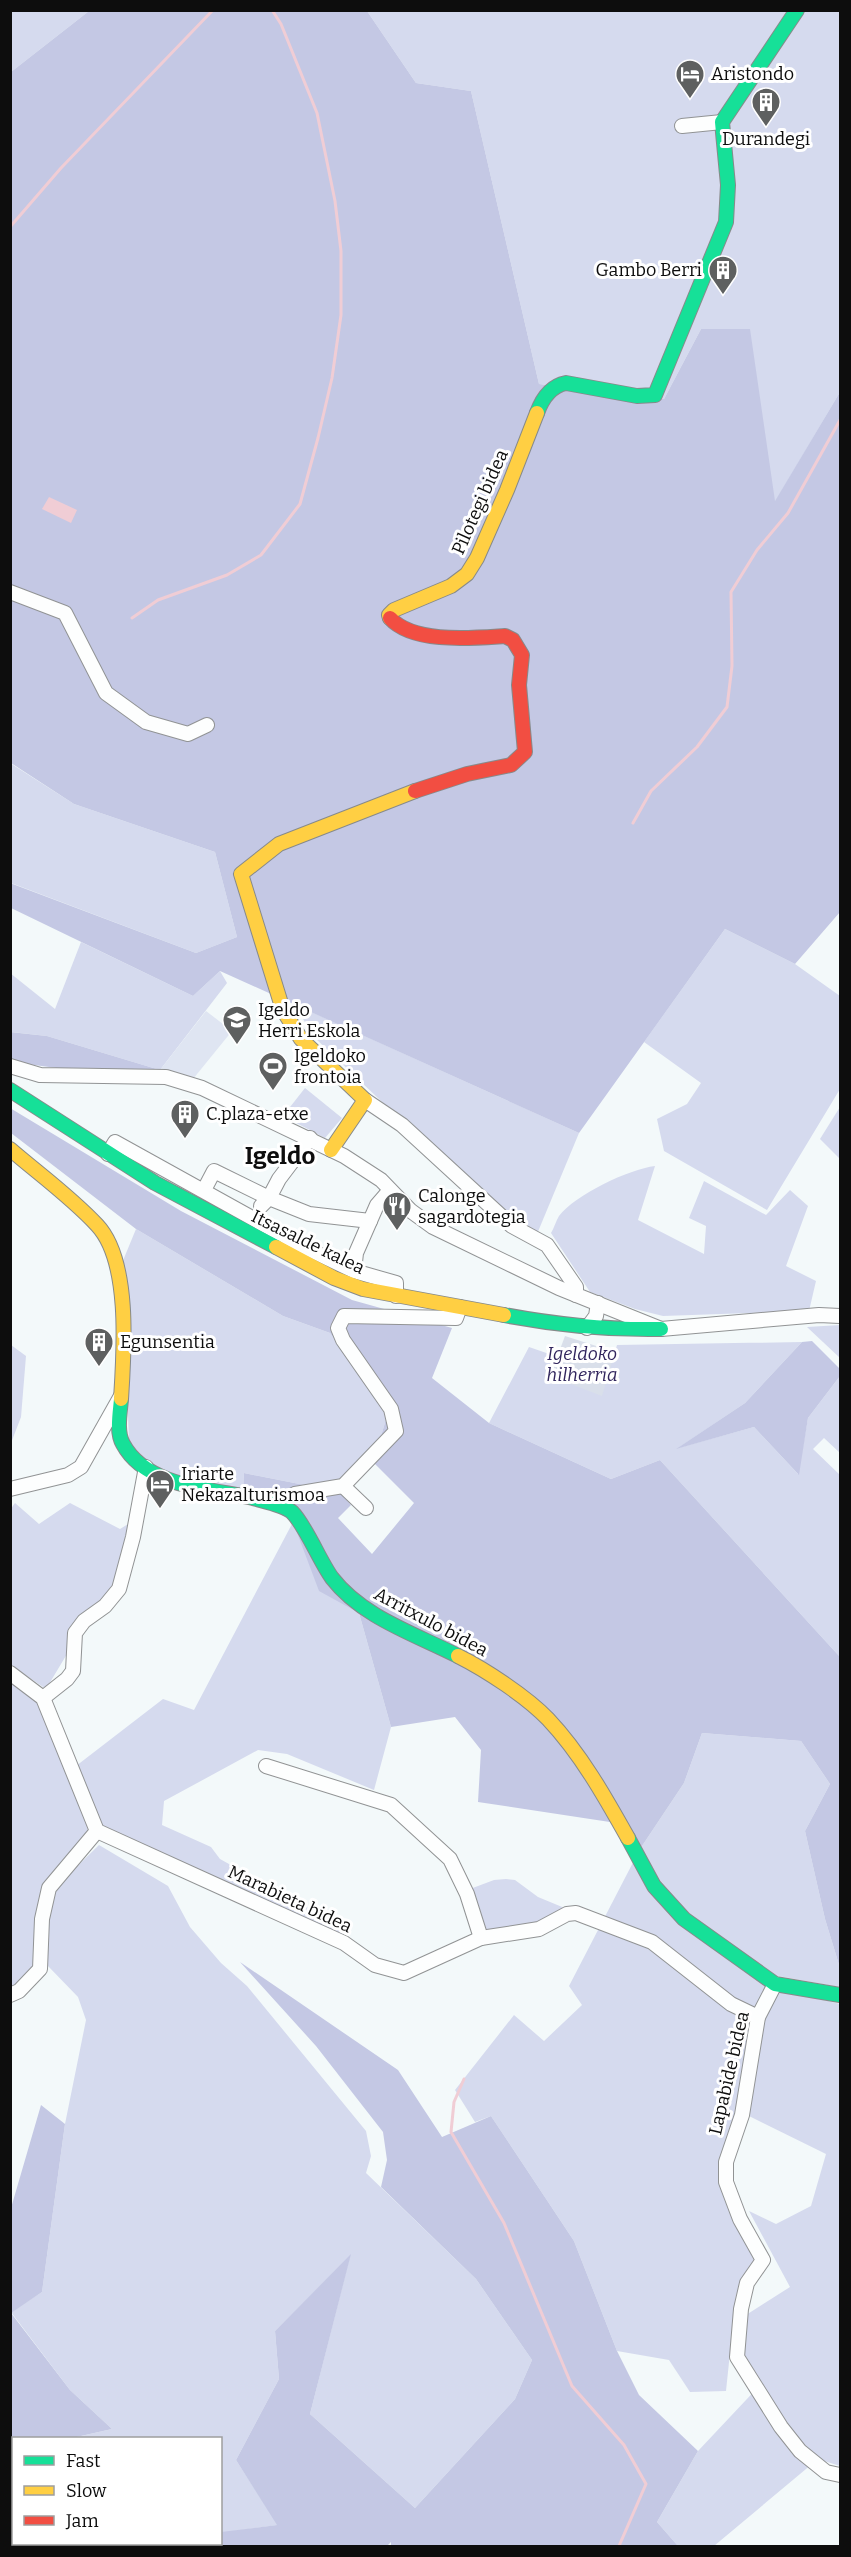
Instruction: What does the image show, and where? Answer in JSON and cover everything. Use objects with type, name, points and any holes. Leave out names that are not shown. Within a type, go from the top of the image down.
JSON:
[{"type":"street","points":[[682,126],[722,122],[796,10]]},
{"type":"street","name":"Pilotegi bidea","points":[[365,1100],[301,1039],[283,1010],[241,874],[279,844],[424,787],[467,774],[511,765],[525,752],[525,731],[519,685],[522,655],[519,646],[505,636],[447,639],[426,635],[399,625],[390,615],[394,610],[451,586],[467,574],[477,558],[507,490],[539,408],[549,392],[557,385],[566,383],[637,396],[655,395],[726,222],[728,185],[722,122]]},
{"type":"street","points":[[10,592],[65,613],[106,693],[146,722],[188,734],[207,725]]},
{"type":"street","points":[[10,1066],[40,1075],[166,1077],[183,1081],[310,1138],[372,1173],[411,1211],[433,1227],[576,1295],[661,1329],[819,1315],[840,1316]]},
{"type":"street","name":"Itsasalde kalea","points":[[10,1090],[165,1188],[334,1278],[363,1289],[587,1328],[661,1329]]},
{"type":"street","points":[[332,1150],[365,1100],[402,1125],[512,1226],[547,1245],[576,1287],[576,1295]]},
{"type":"street","points":[[265,1202],[310,1138]]},
{"type":"street","points":[[108,1154],[115,1142],[204,1190],[248,1217],[354,1270],[396,1282],[396,1296]]},
{"type":"street","name":"Arritxulo bidea","points":[[10,1149],[99,1226],[118,1265],[125,1341],[119,1420],[122,1443],[138,1462],[168,1480],[276,1504],[291,1511],[331,1576],[348,1597],[370,1612],[482,1668],[548,1719],[599,1786],[654,1886],[684,1919],[776,1983],[840,1995]]},
{"type":"street","points":[[204,1190],[214,1171],[265,1202],[309,1214],[370,1221]]},
{"type":"street","points":[[354,1270],[356,1253],[377,1205],[390,1190]]},
{"type":"street","points":[[587,1328],[597,1316],[598,1303]]},
{"type":"street","points":[[276,1504],[294,1494],[343,1486],[396,1431],[391,1409],[343,1340],[338,1328],[344,1316],[456,1318],[460,1307]]},
{"type":"street","points":[[12,1489],[68,1475],[81,1467],[121,1396]]},
{"type":"street","points":[[43,1698],[67,1679],[73,1671],[75,1633],[84,1621],[105,1606],[119,1589],[133,1537],[146,1467]]},
{"type":"street","points":[[343,1486],[366,1508]]},
{"type":"street","points":[[10,1673],[43,1698],[97,1831],[49,1888],[42,1919],[40,1969],[19,1991],[10,1995]]},
{"type":"street","points":[[266,1766],[391,1804],[450,1859],[467,1894],[481,1938]]},
{"type":"street","name":"Marabieta bidea","points":[[97,1831],[344,1943],[375,1965],[404,1973],[481,1938],[539,1929],[567,1914],[576,1913],[652,1942],[731,2004],[758,2017]]},
{"type":"street","name":"Lapabide bidea","points":[[776,1983],[758,2017],[742,2115],[726,2162],[726,2182],[736,2210],[764,2260],[747,2283],[741,2309],[737,2356],[780,2427],[800,2451],[826,2472],[840,2475]]},
{"type":"green space","points":[[11,11],[89,11],[11,72]]},
{"type":"green space","points":[[367,11],[840,11],[840,392],[775,502],[701,329],[664,399],[539,384],[471,91],[416,83]]},
{"type":"green space","points":[[10,763],[74,804],[215,852],[237,937],[196,953],[11,883]]},
{"type":"green space","points":[[725,929],[795,964],[840,996],[840,1089],[767,1210],[664,1151],[657,1119],[687,1104],[701,1083],[644,1042]]},
{"type":"green space","points":[[81,942],[193,996],[220,971],[227,983],[160,1070],[47,1036],[11,1032],[10,973],[55,1009]]},
{"type":"green space","points":[[294,1004],[579,1133],[537,1234],[501,1208],[381,1101],[314,1037]]},
{"type":"green space","points":[[305,1088],[342,1118],[325,1138],[283,1116]]},
{"type":"green space","points":[[840,1107],[840,1159],[820,1139]]},
{"type":"green space","points":[[655,1166],[638,1220],[704,1254],[706,1226],[689,1218],[704,1181],[766,1215],[790,1190],[808,1206],[786,1266],[816,1281],[809,1311],[663,1316],[635,1309],[590,1292],[551,1233],[559,1216],[577,1200],[603,1184],[631,1172]]},
{"type":"green space","points":[[136,1229],[283,1316],[330,1333],[388,1413],[373,1462],[340,1492],[244,1473],[243,1491],[195,1482],[166,1472],[153,1464],[129,1441],[122,1263]]},
{"type":"green space","points":[[840,1325],[840,1358],[807,1327]]},
{"type":"green space","name":"Igeldoko hilherria","points":[[565,1336],[615,1352],[602,1396],[550,1376]]},
{"type":"green space","points":[[802,1342],[745,1403],[678,1448],[754,1427],[798,1474],[808,1418],[840,1376],[840,1453],[824,1438],[813,1449],[840,1475],[840,1657],[660,1460],[611,1479],[489,1423],[529,1347],[558,1357],[551,1376],[615,1352],[617,1345]]},
{"type":"green space","points":[[11,1345],[26,1356],[21,1417],[11,1443]]},
{"type":"green space","points":[[15,1503],[39,1524],[70,1503],[120,1529],[133,1521],[118,1582],[105,1603],[71,1625],[70,1649],[46,1689],[11,1665],[10,1510]]},
{"type":"green space","points":[[293,1522],[359,1613],[391,1727],[374,1790],[287,1754],[258,1750],[164,1801],[162,1825],[211,1847],[220,1859],[341,1926],[343,1937],[101,1826],[76,1766],[163,1699],[194,1710]]},
{"type":"green space","points":[[11,1681],[39,1701],[88,1828],[83,1841],[44,1884],[36,1959],[31,1970],[11,1990]]},
{"type":"green space","points":[[702,1733],[801,1741],[830,1784],[805,1831],[825,1919],[840,1968],[840,1987],[772,1975],[750,2022],[736,2113],[718,2170],[736,2223],[756,2258],[736,2295],[726,2391],[690,2392],[669,2360],[617,2351],[574,2241],[491,2116],[475,2122],[455,2090],[514,2015],[544,2041],[582,2005],[569,1986],[640,1849],[684,1783]]},
{"type":"green space","points":[[99,1845],[168,1886],[190,1927],[221,1963],[247,1986],[366,2131],[371,2156],[366,2173],[476,2279],[532,2360],[515,2399],[415,2508],[310,2414],[350,2256],[275,2331],[279,2379],[236,2460],[278,2525],[222,2533],[222,2437],[76,2437],[112,2429],[70,2390],[11,2312],[42,2292],[65,2124],[86,2020],[78,1997],[48,1966],[48,1920],[56,1887]]},
{"type":"green space","points":[[494,1880],[515,1880],[538,1897],[567,1909],[535,1925],[485,1931],[470,1889]]},
{"type":"green space","points":[[780,1989],[840,2004],[840,2466],[818,2459],[714,2546],[678,2546],[657,2522],[698,2451],[762,2383],[742,2354],[746,2315],[790,2287],[749,2211],[776,2224],[811,2206],[826,2154],[749,2116],[764,2021]]},
{"type":"green space","points":[[10,2452],[12,2452],[12,2545],[219,2545],[219,2546],[11,2546]]},
{"type":"shaded area","points":[[89,11],[367,11],[416,83],[471,91],[539,384],[664,399],[701,329],[750,329],[775,501],[840,392],[840,912],[795,964],[725,929],[579,1133],[220,971],[193,996],[11,908],[10,883],[196,953],[237,937],[215,852],[74,804],[11,763],[11,72]]},
{"type":"shaded area","points":[[49,497],[77,510],[71,523],[42,509]]},
{"type":"shaded area","points":[[206,1011],[232,1031],[193,1079],[160,1070]]},
{"type":"shaded area","points":[[10,1032],[47,1036],[160,1070],[100,1074],[20,1063],[11,1059]]},
{"type":"shaded area","points":[[10,1108],[181,1211],[352,1300],[452,1328],[432,1378],[489,1423],[611,1479],[660,1460],[840,1657],[840,1968],[825,1919],[805,1831],[830,1784],[801,1741],[702,1733],[684,1783],[640,1849],[623,1824],[478,1802],[481,1750],[455,1717],[391,1727],[359,1613],[319,1591],[293,1522],[243,1491],[244,1473],[340,1492],[351,1505],[338,1518],[372,1554],[414,1503],[373,1462],[388,1413],[330,1333],[283,1316],[136,1229],[11,1133]]},
{"type":"shaded area","points":[[812,1341],[840,1369],[840,1376],[808,1418],[799,1475],[754,1427],[676,1449],[745,1403],[802,1342]]},
{"type":"shaded area","points":[[240,1962],[398,2070],[442,2137],[491,2116],[574,2241],[617,2351],[639,2395],[698,2451],[657,2522],[678,2546],[391,2546],[391,2542],[387,2546],[219,2546],[222,2545],[222,2532],[277,2525],[236,2460],[279,2379],[275,2331],[351,2254],[310,2414],[415,2508],[515,2399],[532,2360],[476,2279],[381,2187],[387,2160],[383,2132],[316,2046]]},
{"type":"shaded area","points":[[41,2105],[65,2124],[42,2292],[11,2313],[11,2208]]},
{"type":"shaded area","points":[[11,2313],[70,2390],[112,2429],[76,2437],[12,2437],[11,2452]]},
{"type":"waterway","points":[[10,227],[61,168],[213,10]]},
{"type":"waterway","points":[[132,618],[158,600],[227,575],[261,555],[300,504],[332,378],[341,315],[341,251],[335,201],[317,113],[281,24],[272,10]]},
{"type":"waterway","points":[[633,823],[651,791],[697,747],[727,707],[732,666],[731,592],[757,550],[788,513],[840,420]]},
{"type":"waterway","points":[[464,2079],[454,2102],[451,2132],[504,2223],[572,2386],[624,2445],[646,2484],[619,2546]]},
{"type":"traffic: fast","points":[[537,413],[548,394],[556,387],[566,383],[637,396],[655,395],[726,222],[728,185],[722,122],[797,10]]},
{"type":"traffic: fast","points":[[10,1090],[155,1183],[276,1247]]},
{"type":"traffic: fast","points":[[504,1315],[582,1326],[661,1329]]},
{"type":"traffic: fast","points":[[121,1399],[119,1422],[121,1439],[133,1458],[147,1469],[181,1484],[253,1498],[279,1505],[292,1512],[332,1578],[344,1592],[358,1604],[390,1623],[458,1656]]},
{"type":"traffic: fast","points":[[628,1838],[654,1886],[684,1919],[775,1984],[840,1995]]},
{"type":"traffic: slow","points":[[390,618],[389,615],[394,610],[451,586],[467,574],[477,558],[507,490],[537,413]]},
{"type":"traffic: slow","points":[[331,1150],[365,1100],[301,1039],[283,1010],[241,874],[279,844],[415,791]]},
{"type":"traffic: slow","points":[[10,1149],[77,1205],[97,1225],[108,1241],[116,1261],[123,1308],[121,1399]]},
{"type":"traffic: slow","points":[[276,1247],[334,1278],[363,1289],[504,1315]]},
{"type":"traffic: slow","points":[[458,1656],[506,1684],[548,1719],[582,1761],[628,1838]]},
{"type":"traffic: jam","points":[[390,618],[400,626],[428,636],[444,638],[505,636],[513,640],[522,655],[519,685],[525,752],[511,765],[467,774],[415,791]]},
{"type":"place","name":"Aristondo","points":[[690,100]]},
{"type":"place","name":"Durandegi","points":[[766,128]]},
{"type":"place","name":"Gambo Berri","points":[[723,296]]},
{"type":"place","name":"Igeldo Herri Eskola","points":[[237,1046]]},
{"type":"place","name":"Igeldoko frontoia","points":[[273,1092]]},
{"type":"place","name":"C.plaza-etxe","points":[[185,1140]]},
{"type":"place","name":"Calonge sagardotegia","points":[[397,1232]]},
{"type":"place","name":"Egunsentia","points":[[99,1368]]},
{"type":"place","name":"Iriarte Nekazalturismoa","points":[[160,1510]]},
{"type":"district","name":"Igeldo","points":[[280,1156]]}]
